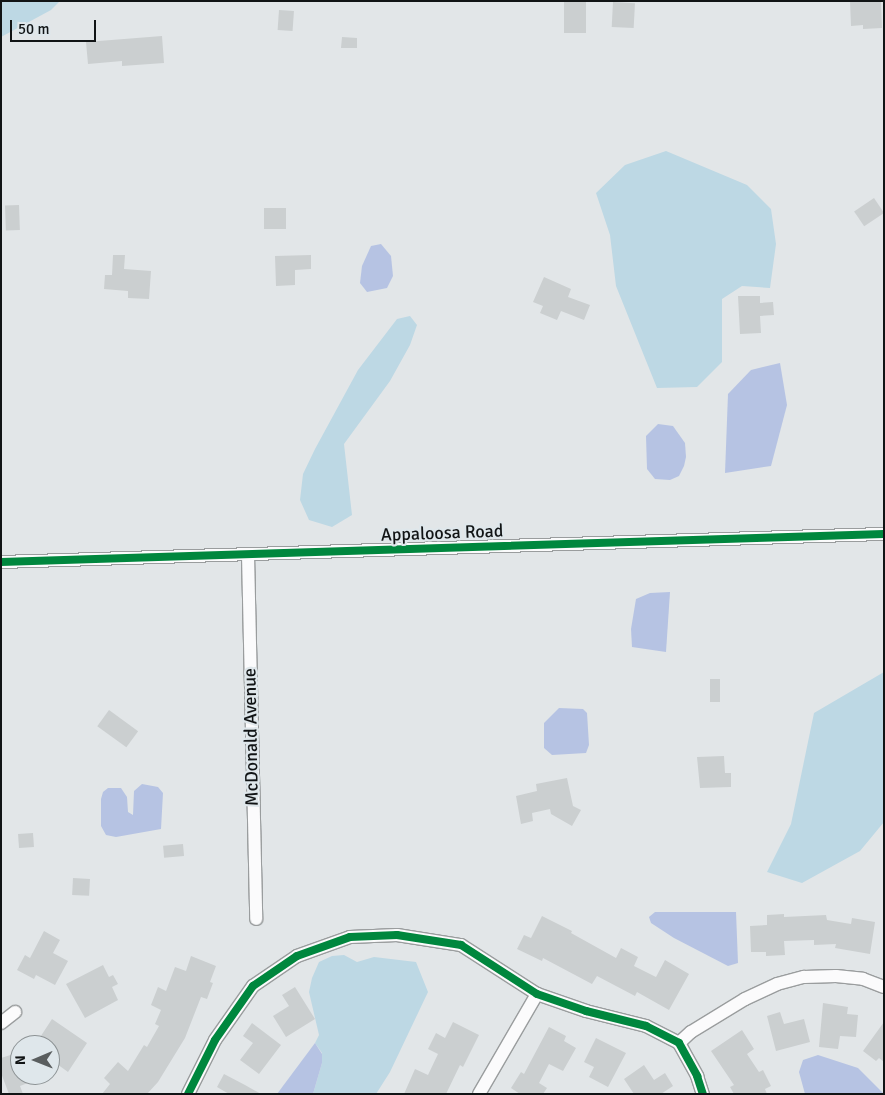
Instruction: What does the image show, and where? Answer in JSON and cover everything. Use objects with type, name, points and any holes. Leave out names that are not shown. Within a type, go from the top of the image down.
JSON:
[{"type":"street","name":"Appaloosa Road","points":[[1,562],[884,534]]},
{"type":"street","name":"McDonald Avenue","points":[[248,555],[256,919]]},
{"type":"street","points":[[188,1094],[215,1040],[253,986],[296,956],[350,937],[397,935],[462,945],[538,994],[586,1011],[646,1026],[679,1043],[697,1076],[703,1094]]},
{"type":"street","points":[[679,1043],[691,1032],[745,999],[777,984],[804,978],[836,976],[863,979],[884,987]]},
{"type":"street","points":[[479,1094],[538,994]]},
{"type":"street","points":[[1,1023],[15,1012]]},
{"type":"shaded area","points":[[1,1],[60,1],[51,10],[1,37]]},
{"type":"shaded area","points":[[666,151],[747,185],[771,209],[776,244],[770,288],[742,286],[722,299],[722,362],[697,387],[657,388],[616,286],[610,235],[596,193],[625,165]]},
{"type":"shaded area","points":[[381,244],[391,256],[393,276],[387,288],[367,292],[360,283],[362,266],[371,246]]},
{"type":"shaded area","points":[[410,316],[417,325],[410,345],[390,381],[344,444],[352,515],[332,527],[309,520],[300,500],[303,474],[315,449],[358,370],[397,319]]},
{"type":"shaded area","points":[[780,363],[787,405],[771,466],[725,473],[728,394],[751,370]]},
{"type":"shaded area","points":[[658,424],[673,426],[685,443],[686,457],[684,466],[679,476],[670,480],[655,479],[647,469],[646,436]]},
{"type":"shaded area","points":[[670,592],[666,652],[632,647],[631,629],[636,599],[650,593]]},
{"type":"shaded area","points":[[884,672],[884,822],[860,851],[802,883],[767,872],[791,824],[814,713]]},
{"type":"shaded area","points":[[559,708],[583,709],[587,713],[589,745],[586,753],[552,755],[544,748],[544,723]]},
{"type":"shaded area","points":[[142,784],[158,787],[163,793],[161,829],[116,837],[106,835],[101,826],[101,799],[103,792],[108,788],[121,788],[127,797],[128,812],[133,815],[134,791]]},
{"type":"shaded area","points":[[655,912],[736,912],[738,963],[728,966],[674,938],[651,923],[649,917]]},
{"type":"shaded area","points":[[344,955],[357,962],[374,957],[416,962],[428,992],[390,1072],[376,1094],[313,1094],[322,1063],[322,1053],[315,1043],[319,1035],[309,992],[312,978],[319,962],[332,956]]},
{"type":"shaded area","points":[[315,1043],[322,1054],[322,1063],[313,1094],[277,1094]]},
{"type":"shaded area","points":[[818,1055],[858,1068],[884,1094],[805,1094],[799,1072],[803,1060]]},
{"type":"building","points":[[564,1],[586,1],[586,33],[564,33]]},
{"type":"building","points":[[850,1],[881,1],[882,28],[863,29],[863,25],[851,26]]},
{"type":"building","points":[[613,2],[635,3],[634,28],[612,27]]},
{"type":"building","points":[[279,10],[294,11],[293,31],[278,30]]},
{"type":"building","points":[[162,36],[164,63],[122,66],[122,61],[88,64],[86,42]]},
{"type":"building","points":[[342,37],[357,38],[357,48],[341,48]]},
{"type":"building","points":[[874,198],[884,213],[864,226],[854,211]]},
{"type":"building","points":[[5,205],[19,205],[20,230],[6,230]]},
{"type":"building","points":[[264,208],[286,208],[286,229],[264,229]]},
{"type":"building","points":[[113,255],[125,255],[124,269],[151,271],[149,299],[128,298],[128,291],[104,289],[105,275],[112,275]]},
{"type":"building","points":[[311,255],[311,269],[295,270],[295,285],[276,286],[275,256]]},
{"type":"building","points":[[544,277],[571,289],[568,297],[590,305],[584,320],[561,311],[557,320],[540,313],[543,306],[533,302]]},
{"type":"building","points":[[738,296],[760,296],[760,303],[773,302],[774,315],[760,316],[761,333],[740,334]]},
{"type":"building","points":[[710,679],[720,679],[720,702],[710,702]]},
{"type":"building","points":[[109,710],[138,731],[126,747],[97,726]]},
{"type":"building","points":[[724,756],[725,773],[731,773],[731,787],[700,788],[697,757]]},
{"type":"building","points":[[567,778],[573,806],[581,810],[572,826],[551,814],[550,809],[532,813],[533,821],[521,824],[516,796],[537,791],[536,784]]},
{"type":"building","points":[[33,833],[34,847],[19,848],[18,834]]},
{"type":"building","points":[[183,844],[184,856],[164,858],[163,846]]},
{"type":"building","points":[[73,878],[90,879],[89,896],[72,895]]},
{"type":"building","points":[[784,914],[784,917],[826,915],[827,920],[851,924],[852,918],[875,922],[870,954],[835,948],[836,944],[814,945],[814,940],[784,941],[785,955],[766,956],[766,952],[751,952],[750,926],[767,925],[767,915]]},
{"type":"building","points":[[542,916],[572,931],[571,933],[616,958],[621,948],[638,957],[634,966],[656,977],[665,960],[689,974],[669,1010],[637,992],[635,996],[597,976],[592,984],[543,958],[542,961],[517,949],[524,935],[531,938]]},
{"type":"building","points":[[44,931],[60,940],[53,953],[68,961],[55,985],[36,975],[34,979],[17,970],[25,955],[30,958]]},
{"type":"building","points":[[191,956],[216,966],[210,982],[213,983],[207,999],[201,997],[185,1038],[158,1082],[147,1094],[102,1094],[110,1084],[104,1078],[118,1062],[128,1071],[144,1045],[147,1047],[159,1026],[155,1024],[161,1010],[151,1005],[158,987],[166,991],[175,967],[186,971]]},
{"type":"building","points":[[103,965],[109,977],[113,975],[118,984],[112,987],[118,1000],[85,1018],[66,984]]},
{"type":"building","points":[[295,987],[315,1019],[286,1037],[273,1016],[289,1006],[282,995]]},
{"type":"building","points":[[823,1003],[848,1007],[847,1014],[858,1015],[856,1037],[840,1036],[838,1049],[819,1047]]},
{"type":"building","points":[[780,1012],[784,1024],[804,1019],[810,1042],[776,1051],[767,1016]]},
{"type":"building","points":[[52,1019],[87,1043],[68,1072],[60,1066],[60,1035],[42,1035]]},
{"type":"building","points":[[453,1022],[479,1035],[463,1067],[460,1065],[446,1094],[404,1094],[415,1069],[428,1075],[438,1054],[428,1049],[436,1033],[445,1038]]},
{"type":"building","points":[[884,1022],[884,1062],[879,1058],[876,1061],[863,1051]]},
{"type":"building","points":[[252,1023],[281,1045],[259,1074],[240,1060],[253,1043],[243,1036]]},
{"type":"building","points":[[549,1027],[566,1036],[564,1041],[576,1048],[563,1071],[549,1064],[539,1083],[547,1088],[543,1094],[520,1094],[511,1088],[521,1072],[524,1074]]},
{"type":"building","points":[[742,1030],[754,1049],[747,1054],[759,1072],[763,1070],[771,1086],[765,1089],[767,1094],[734,1094],[730,1087],[734,1085],[711,1051]]},
{"type":"building","points":[[596,1038],[626,1053],[608,1087],[589,1077],[594,1067],[584,1062]]},
{"type":"building","points":[[10,1055],[10,1085],[23,1085],[20,1086],[23,1094],[9,1094],[1,1073],[1,1058]]},
{"type":"building","points":[[644,1065],[654,1080],[665,1073],[673,1086],[661,1094],[634,1094],[624,1079]]},
{"type":"building","points":[[224,1074],[261,1094],[229,1094],[217,1087]]},
{"type":"cycle path","points":[[1,562],[884,534]]},
{"type":"cycle path","points":[[188,1094],[215,1040],[253,986],[297,956],[350,937],[397,935],[461,945],[537,994],[586,1011],[646,1026],[679,1043],[697,1076],[703,1094]]}]
